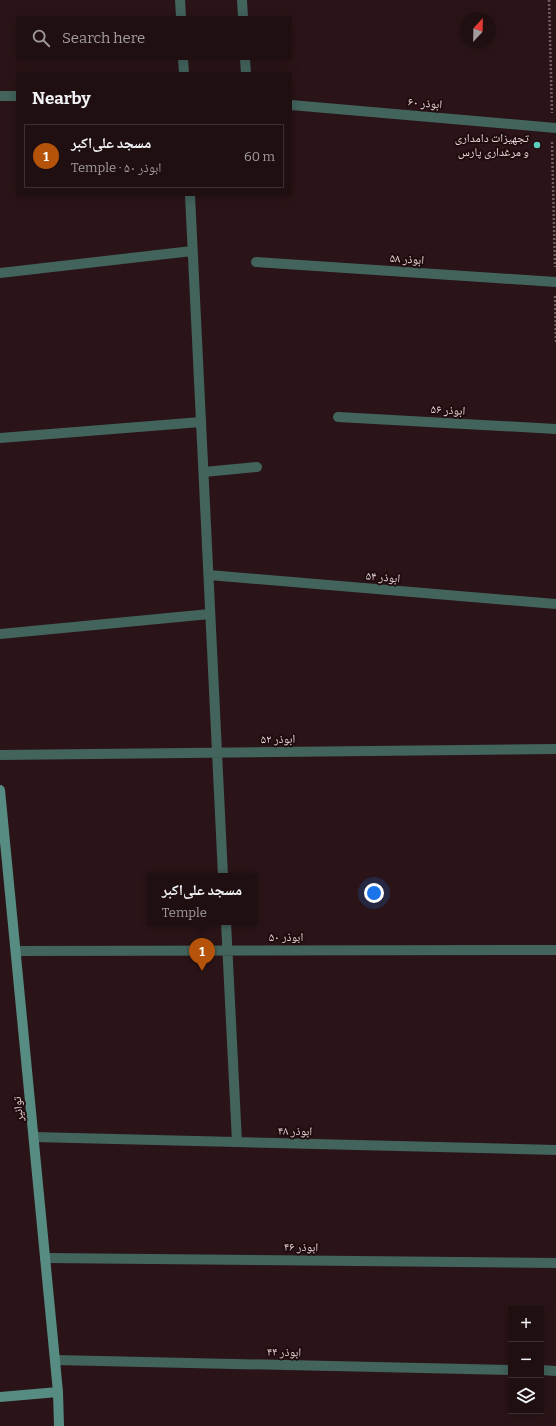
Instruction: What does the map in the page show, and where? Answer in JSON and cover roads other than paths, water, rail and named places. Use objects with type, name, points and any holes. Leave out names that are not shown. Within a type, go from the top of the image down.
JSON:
[{"type":"street","points":[[180,0],[181,16]]},
{"type":"street","points":[[242,0],[243,16]]},
{"type":"street","points":[[183,60],[184,72]]},
{"type":"street","points":[[245,60],[246,72]]},
{"type":"street","points":[[0,96],[16,96]]},
{"type":"street","name":"ابوذر ۶۰","points":[[292,105],[554,127]]},
{"type":"street","points":[[190,196],[223,873]]},
{"type":"street","points":[[0,273],[192,251]]},
{"type":"street","name":"ابوذر ۵۸","points":[[256,262],[556,282]]},
{"type":"street","name":"ابوذر ۵۶","points":[[338,417],[556,429]]},
{"type":"street","points":[[0,438],[201,422]]},
{"type":"street","points":[[204,472],[257,467]]},
{"type":"street","name":"ابوذر ۵۴","points":[[209,575],[556,604]]},
{"type":"street","points":[[0,634],[210,614]]},
{"type":"street","name":"ابوذر ۵۲","points":[[0,755],[556,749]]},
{"type":"street","name":"توانیر","points":[[0,790],[56,1360],[59,1426]]},
{"type":"street","points":[[226,925],[237,1142]]},
{"type":"street","name":"ابوذر ۵۰","points":[[16,951],[556,950]]},
{"type":"street","name":"ابوذر ۴۸","points":[[34,1137],[556,1150]]},
{"type":"street","name":"ابوذر ۴۶","points":[[45,1258],[556,1263]]},
{"type":"street","name":"ابوذر ۴۴","points":[[56,1360],[508,1370]]},
{"type":"street","points":[[544,1370],[556,1371]]},
{"type":"street","points":[[0,1397],[58,1392]]},
{"type":"place","name":"تجهیزات دامداری و مرغداری پارس","points":[[537,145]]},
{"type":"place","name":"مسجد علی‌اکبر","points":[[202,971]]}]
